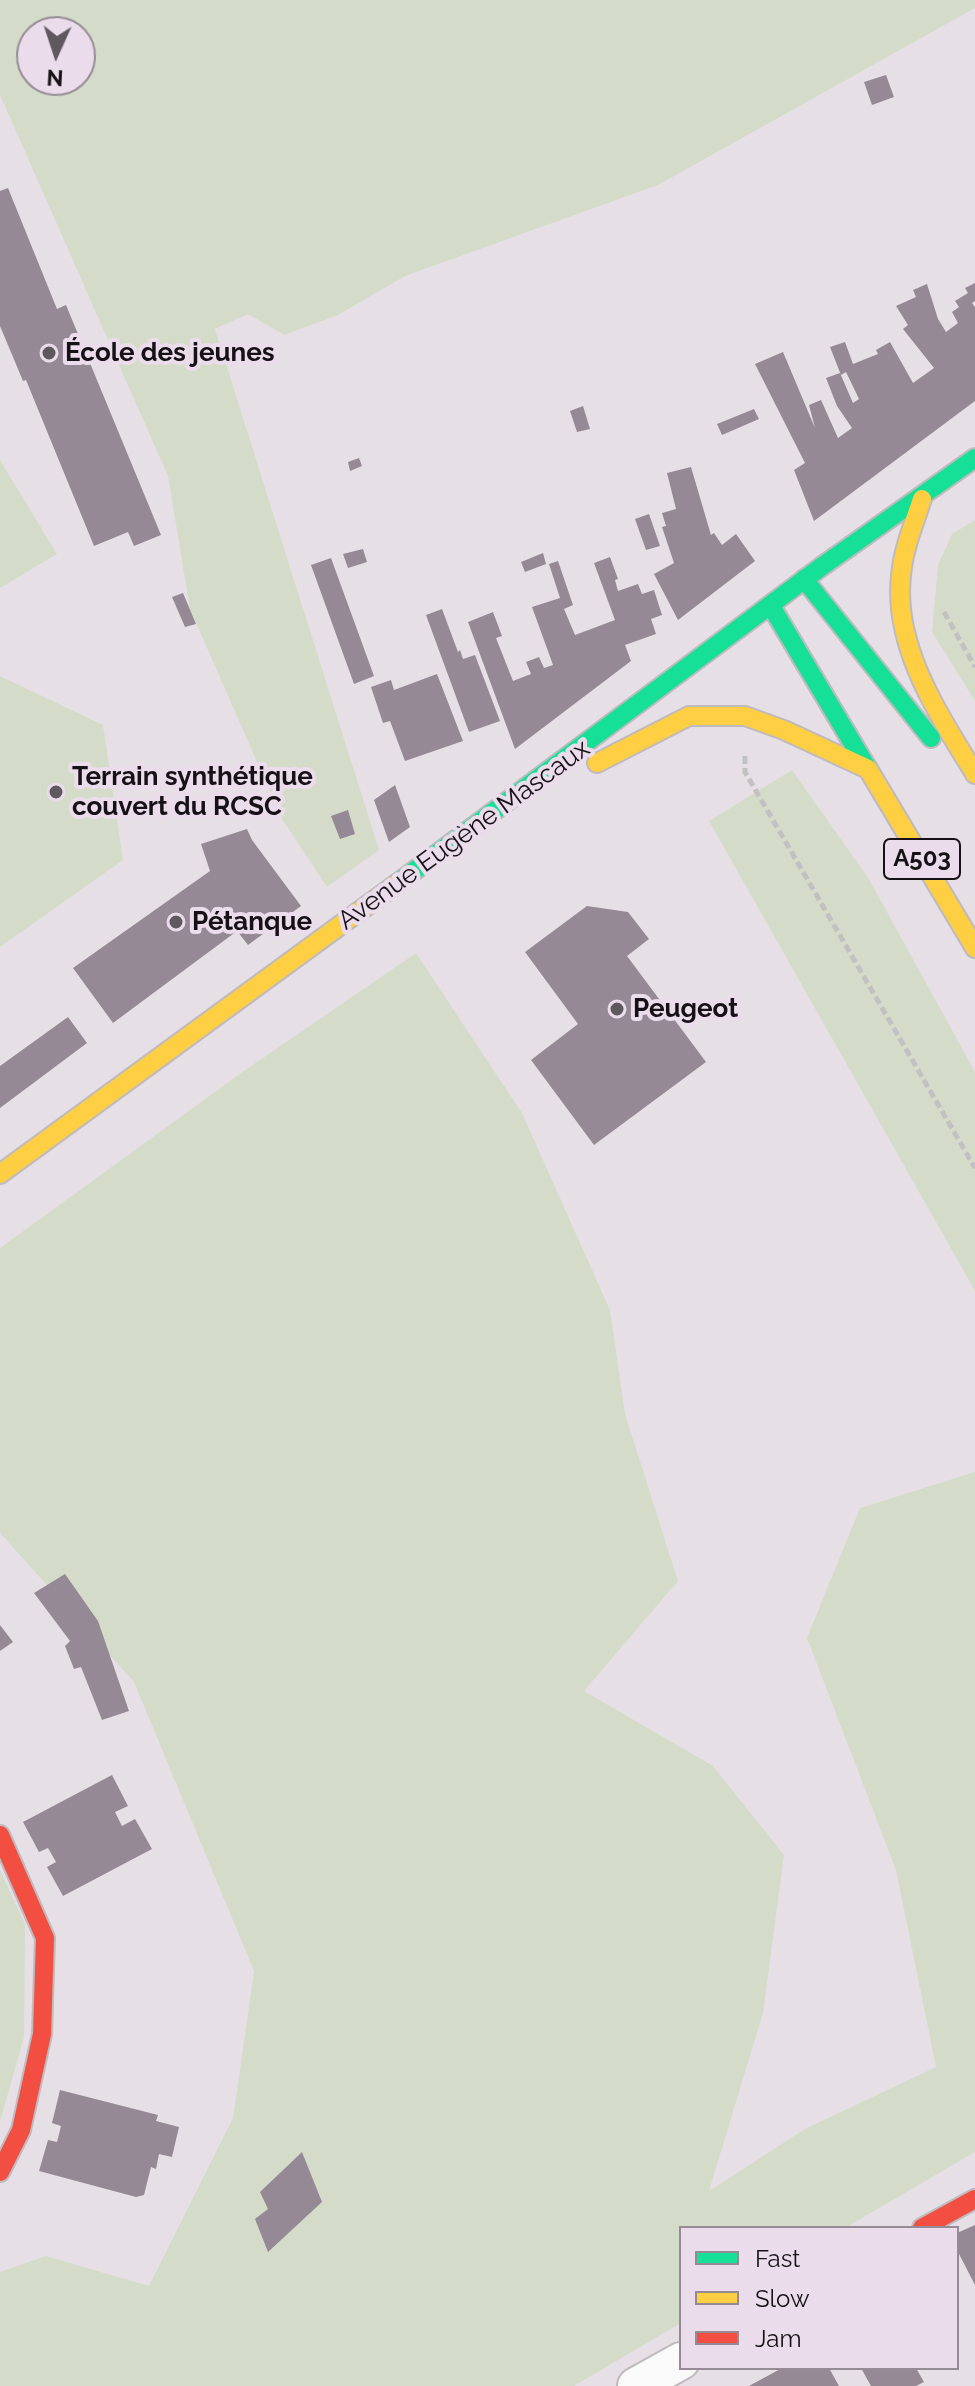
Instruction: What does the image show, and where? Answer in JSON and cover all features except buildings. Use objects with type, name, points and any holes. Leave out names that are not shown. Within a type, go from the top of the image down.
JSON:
[{"type":"main road","name":"Avenue Eugène Mascaux","points":[[0,1174],[494,813],[804,579],[922,499],[975,458]]},
{"type":"main road","points":[[922,499],[900,582],[907,645],[935,706],[975,774]]},
{"type":"main road","points":[[804,579],[975,793]]},
{"type":"main road","name":"A503","points":[[771,606],[975,948]]},
{"type":"main road","points":[[494,813],[689,716],[745,716],[784,730],[868,769]]},
{"type":"main road","points":[[0,1835],[45,1938],[42,2034],[21,2130],[0,2172]]},
{"type":"main road","points":[[926,2226],[975,2199]]},
{"type":"street","points":[[636,2386],[679,2362]]},
{"type":"path","points":[[745,716],[745,772],[975,1168]]},
{"type":"green space","points":[[0,0],[975,0],[975,8],[658,185],[405,276],[338,315],[284,335],[248,314],[215,329],[379,850],[327,887],[282,819],[190,609],[168,476],[0,95]]},
{"type":"green space","points":[[0,460],[57,554],[0,588]]},
{"type":"green space","points":[[975,520],[975,701],[932,632],[938,565],[952,534]]},
{"type":"green space","name":"Terrain synthétique couvert du RCSC","points":[[0,676],[103,725],[123,860],[0,947]]},
{"type":"green space","points":[[792,770],[869,879],[975,1072],[975,1291],[709,821]]},
{"type":"green space","points":[[416,953],[522,1113],[610,1310],[625,1414],[678,1581],[584,1691],[713,1766],[784,1855],[763,2013],[709,2191],[805,2129],[936,2067],[896,1870],[807,1638],[860,1508],[975,1472],[975,2152],[848,2226],[679,2226],[679,2324],[574,2386],[0,2386],[0,2272],[46,2256],[149,2286],[233,2118],[254,1971],[134,1682],[0,1533],[0,1248],[241,1073]]},
{"type":"green space","points":[[0,1870],[25,1924],[24,2037],[0,2122]]},
{"type":"traffic: fast","points":[[398,883],[821,567],[975,458]]},
{"type":"traffic: fast","points":[[804,579],[931,738]]},
{"type":"traffic: fast","points":[[771,606],[868,769]]},
{"type":"traffic: slow","points":[[922,499],[902,566],[900,603],[904,629],[934,705],[975,774]]},
{"type":"traffic: slow","points":[[597,763],[689,716],[745,716],[784,730],[868,769]]},
{"type":"traffic: slow","points":[[868,769],[975,948]]},
{"type":"traffic: slow","points":[[0,1174],[398,883]]},
{"type":"traffic: jam","points":[[0,1835],[45,1938],[42,2034],[21,2130],[0,2172]]},
{"type":"traffic: jam","points":[[926,2226],[975,2199]]},
{"type":"place","name":"École des jeunes","points":[[49,353]]},
{"type":"place","name":"Terrain synthétique couvert du RCSC","points":[[56,792]]},
{"type":"place","name":"Pétanque","points":[[176,922]]},
{"type":"place","name":"Peugeot","points":[[617,1009]]}]
